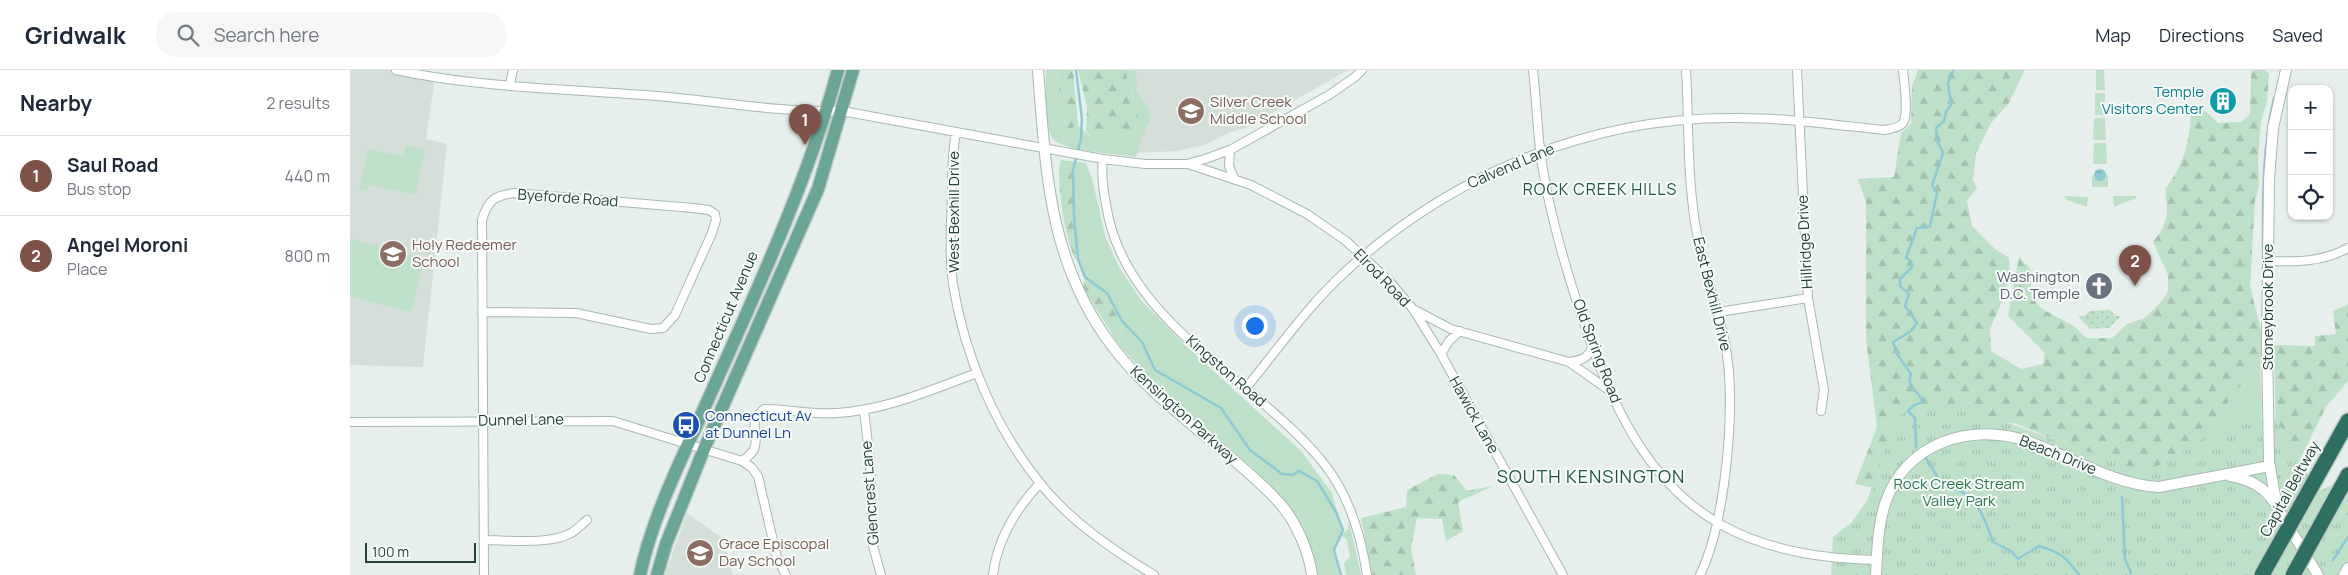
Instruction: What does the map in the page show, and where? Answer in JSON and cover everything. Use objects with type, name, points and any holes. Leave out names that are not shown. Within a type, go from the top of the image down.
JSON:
[{"type":"highway","name":"Capital Beltway","points":[[2262,575],[2348,421]]},
{"type":"highway","points":[[2293,575],[2348,475]]},
{"type":"main road","name":"Connecticut Avenue","points":[[640,575],[659,509],[795,198],[826,112],[838,70]]},
{"type":"main road","points":[[657,575],[666,544],[704,449],[818,189],[853,70]]},
{"type":"street","points":[[396,70],[424,76],[510,84],[826,112],[842,111],[1103,159],[1145,164],[1187,164],[1230,150],[1340,88],[1362,70]]},
{"type":"street","points":[[510,84],[513,70]]},
{"type":"street","name":"Kensington Parkway","points":[[1038,70],[1050,201],[1059,239],[1073,280],[1090,312],[1112,346],[1142,381],[1259,482],[1283,507],[1301,539],[1312,575]]},
{"type":"street","name":"Old Spring Road","points":[[1533,70],[1540,150],[1560,250],[1592,347],[1610,390],[1640,447],[1661,474],[1681,494],[1718,523],[1769,545],[1817,556],[1877,560]]},
{"type":"street","name":"East Bexhill Drive","points":[[1686,70],[1694,222],[1705,273],[1719,312],[1726,346],[1730,397],[1728,444],[1718,523],[1700,575]]},
{"type":"street","name":"Hillridge Drive","points":[[1797,70],[1808,298],[1824,390],[1821,411]]},
{"type":"street","name":"Calvend Lane","points":[[1246,388],[1315,303],[1363,257],[1403,225],[1450,193],[1497,169],[1540,150],[1606,132],[1647,124],[1689,119],[1738,118],[1884,130],[1897,127],[1902,123],[1906,114],[1903,70]]},
{"type":"street","name":"Stoneybrook Drive","points":[[2286,70],[2271,146],[2267,345],[2270,466],[2278,507],[2318,575]]},
{"type":"street","name":"West Bexhill Drive","points":[[956,133],[950,228],[953,284],[965,338],[977,373],[1001,424],[1040,484],[1079,522],[1119,553],[1154,575]]},
{"type":"street","points":[[1230,150],[1230,166],[1234,178]]},
{"type":"street","name":"Kingston Road","points":[[1103,159],[1101,177],[1107,216],[1119,251],[1131,275],[1161,314],[1300,437],[1322,461],[1347,502],[1364,550],[1367,575]]},
{"type":"street","name":"Elrod Road","points":[[1187,164],[1234,178],[1268,192],[1307,214],[1346,241],[1391,282],[1412,309],[1460,331],[1569,362],[1610,390]]},
{"type":"street","name":"Byeforde Road","points":[[482,312],[576,312],[651,329],[663,328],[675,315],[712,233],[716,220],[715,214],[709,210],[514,193],[500,195],[485,208],[482,220],[482,312],[482,421],[484,575]]},
{"type":"street","points":[[2269,261],[2301,262],[2317,260],[2335,255],[2348,248]]},
{"type":"street","points":[[1719,312],[1808,298]]},
{"type":"street","name":"Hawick Lane","points":[[1412,309],[1441,354],[1563,575]]},
{"type":"street","points":[[1441,354],[1449,341],[1460,331]]},
{"type":"street","points":[[1569,362],[1584,360],[1590,354],[1592,347]]},
{"type":"street","points":[[786,575],[777,558],[758,476],[751,467],[742,461],[752,452],[755,446],[754,422],[757,415],[764,409],[820,414],[864,410],[906,399],[977,373]]},
{"type":"street","name":"Glencrest Lane","points":[[864,410],[870,462],[873,546],[881,575]]},
{"type":"street","name":"Dunnel Lane","points":[[350,422],[614,421],[742,461]]},
{"type":"street","name":"Beach Drive","points":[[1876,575],[1882,517],[1888,497],[1897,479],[1933,445],[1957,436],[1983,433],[2010,436],[2140,486],[2159,487],[2270,466]]},
{"type":"street","points":[[2222,476],[2237,478],[2263,488],[2278,507]]},
{"type":"street","points":[[993,575],[999,549],[1012,518],[1040,484]]},
{"type":"street","points":[[484,540],[559,538],[572,533],[587,520]]},
{"type":"street","points":[[2344,575],[2348,568]]},
{"type":"shaded area","name":"Holy Redeemer School","points":[[350,70],[397,70],[435,77],[426,139],[447,144],[423,367],[350,365]]},
{"type":"shaded area","name":"Silver Creek Middle School","points":[[1108,70],[1348,70],[1246,128],[1231,132],[1205,145],[1177,151],[1137,153],[1104,151]]},
{"type":"shaded area","name":"Grace Episcopal Day School","points":[[687,513],[722,538],[733,575],[665,575]]},
{"type":"green space","points":[[1046,70],[1056,70],[1064,118],[1069,129],[1078,125],[1089,136],[1134,98],[1125,70],[1136,71],[1137,91],[1151,118],[1141,139],[1136,157],[1079,149],[1058,143],[1053,139],[1050,134],[1047,117]]},
{"type":"green space","points":[[1056,70],[1073,70],[1078,125],[1069,129],[1064,118]]},
{"type":"green space","points":[[1078,70],[1125,70],[1139,120],[1135,129],[1089,136],[1086,131],[1087,107]]},
{"type":"green space","points":[[1918,70],[2025,70],[2009,103],[1991,123],[1976,153],[1973,180],[1977,188],[1967,201],[1972,226],[1995,249],[2009,258],[2010,275],[2001,304],[1990,329],[1991,351],[2021,369],[2043,364],[2045,353],[2008,316],[2019,257],[2031,270],[2032,292],[2038,305],[2073,326],[2087,338],[2112,338],[2127,324],[2145,318],[2162,301],[2168,291],[2168,275],[2153,242],[2165,223],[2167,205],[2165,189],[2181,163],[2189,134],[2191,113],[2205,111],[2218,123],[2241,122],[2250,114],[2251,73],[2253,70],[2265,70],[2269,74],[2267,101],[2261,121],[2258,156],[2259,186],[2255,200],[2250,286],[2263,338],[2260,364],[2247,375],[2242,385],[2231,394],[2218,427],[2193,470],[2134,472],[2017,424],[1980,418],[1880,489],[1855,484],[1877,427],[1866,339],[1866,202],[1858,179],[1894,177],[1901,133],[1911,124],[1912,86]]},
{"type":"green space","points":[[2096,70],[2104,70],[2105,90],[2096,90]]},
{"type":"green space","points":[[2095,93],[2105,93],[2105,115],[2095,115]]},
{"type":"green space","points":[[2094,118],[2105,118],[2106,140],[2093,140]]},
{"type":"green space","points":[[2094,143],[2106,143],[2107,164],[2093,164]]},
{"type":"green space","points":[[406,145],[425,149],[416,195],[369,185],[367,191],[359,190],[368,149],[403,156]]},
{"type":"green space","points":[[1061,160],[1086,163],[1092,178],[1105,236],[1119,267],[1141,300],[1185,345],[1301,451],[1332,493],[1343,534],[1348,529],[1349,521],[1361,575],[1346,575],[1344,563],[1350,557],[1347,540],[1342,536],[1334,550],[1339,575],[1317,575],[1305,534],[1299,521],[1282,497],[1250,466],[1166,393],[1119,345],[1122,321],[1107,293],[1085,277],[1078,259],[1070,165],[1059,168]]},
{"type":"green space","points":[[1071,165],[1078,259],[1075,259],[1068,237],[1060,191],[1059,168]]},
{"type":"green space","points":[[2092,175],[2095,178],[2108,175],[2108,187],[2092,187]]},
{"type":"green space","points":[[2064,196],[2088,197],[2087,207],[2067,200]]},
{"type":"green space","points":[[2113,196],[2136,196],[2136,198],[2114,207]]},
{"type":"green space","points":[[350,239],[424,258],[412,310],[409,312],[350,296]]},
{"type":"green space","points":[[1085,277],[1107,293],[1122,321],[1119,345],[1083,288]]},
{"type":"green space","points":[[2348,304],[2348,381],[2326,407],[2291,477],[2276,436],[2274,345],[2315,346],[2315,336],[2336,334],[2333,311]]},
{"type":"green space","points":[[2110,310],[2116,316],[2121,316],[2109,328],[2090,329],[2078,316],[2084,316],[2090,311]]},
{"type":"green space","points":[[2260,364],[2262,407],[2260,452],[2210,437],[2218,427],[2231,394],[2242,385],[2247,375]]},
{"type":"green space","name":"Rock Creek Stream Valley Park","points":[[1934,404],[1972,410],[2131,467],[2146,468],[2171,460],[2203,438],[2228,426],[2255,424],[2255,419],[2277,420],[2317,492],[2348,478],[2348,575],[1831,575],[1833,537],[1852,522],[1868,499],[1896,418],[1912,407]]},
{"type":"green space","points":[[1438,474],[1454,475],[1467,491],[1493,486],[1458,502],[1463,531],[1446,541],[1442,519],[1417,518],[1411,548],[1416,575],[1372,575],[1361,518],[1406,507],[1407,490]]},
{"type":"water","points":[[2100,169],[2106,175],[2100,181],[2094,175]]},
{"type":"waterway","points":[[1076,70],[1082,119],[1081,139],[1073,170],[1074,216],[1078,259],[1085,277],[1107,293],[1122,321],[1142,342],[1155,370],[1221,408],[1250,450],[1282,474],[1293,475],[1299,471],[1317,481],[1336,512],[1343,530],[1334,550],[1341,575]]},
{"type":"waterway","points":[[1916,447],[1915,418],[1908,411],[1914,405],[1923,402],[1911,385],[1911,374],[1897,354],[1893,342],[1911,331],[1917,323],[1905,306],[1909,294],[1900,286],[1900,279],[1912,267],[1911,261],[1906,258],[1917,228],[1930,226],[1937,193],[1932,185],[1943,153],[1937,140],[1936,128],[1944,121],[1946,112],[1951,105],[1948,83],[1954,70]]},
{"type":"waterway","points":[[2263,253],[2265,155],[2274,98]]},
{"type":"waterway","points":[[1926,458],[1944,488],[1955,489],[1964,493],[1977,506],[1993,542],[2011,551],[2018,559],[2039,546],[2053,551],[2066,559],[2079,575]]},
{"type":"waterway","points":[[2122,497],[2125,559],[2131,573]]},
{"type":"waterway","points":[[2333,560],[2348,537]]},
{"type":"place","name":"Temple Visitors Center","points":[[2223,101]]},
{"type":"place","name":"Silver Creek Middle School","points":[[1191,111]]},
{"type":"place","name":"Saul Road","points":[[805,145]]},
{"type":"place","name":"Holy Redeemer School","points":[[393,254]]},
{"type":"place","name":"Washington D.C. Temple","points":[[2099,286]]},
{"type":"place","name":"Angel Moroni","points":[[2135,286]]},
{"type":"place","name":"Connecticut Av at Dunnel Ln","points":[[686,425]]},
{"type":"place","name":"Grace Episcopal Day School","points":[[700,553]]},
{"type":"district","name":"ROCK CREEK HILLS","points":[[1600,189]]},
{"type":"district","name":"SOUTH KENSINGTON","points":[[1591,477]]}]
